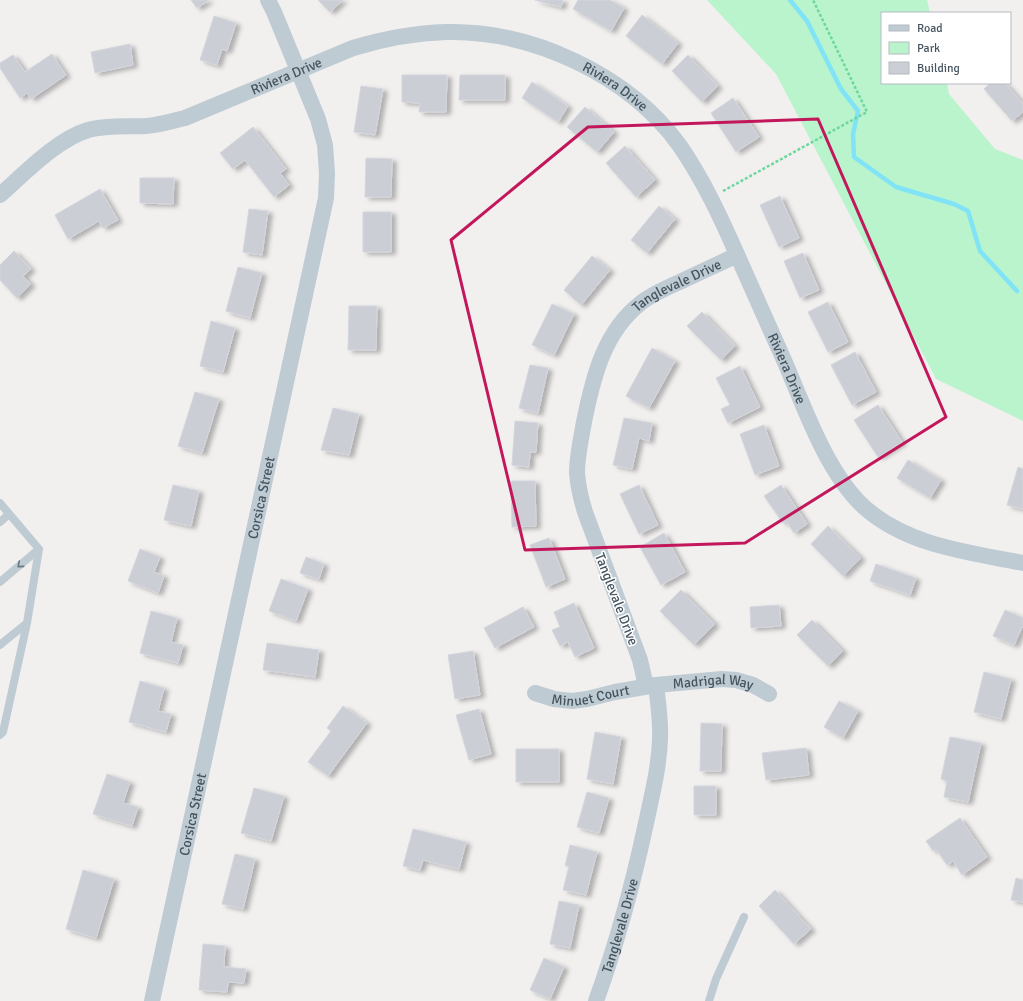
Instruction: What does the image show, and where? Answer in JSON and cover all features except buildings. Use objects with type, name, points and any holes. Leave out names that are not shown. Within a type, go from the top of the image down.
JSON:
[{"type":"street","name":"Corsica Street","points":[[152,1001],[326,198],[327,173],[325,146],[318,119],[268,0]]},
{"type":"street","name":"Riviera Drive","points":[[0,195],[72,136],[89,130],[107,127],[146,126],[167,123],[185,118],[353,48],[380,40],[411,34],[447,32],[481,34],[514,39],[546,48],[574,60],[603,76],[631,96],[651,114],[678,144],[698,174],[710,198],[737,255],[816,434],[835,470],[848,490],[864,507],[883,522],[906,534],[934,544],[1023,563]]},
{"type":"street","name":"Tanglevale Drive","points":[[596,1001],[609,966],[627,907],[658,767],[660,722],[651,686],[585,512],[580,494],[577,473],[579,450],[587,405],[602,353],[612,334],[626,317],[642,302],[659,291],[737,255]]},
{"type":"street","name":"Madrigal Way","points":[[651,686],[722,679],[736,680],[753,685],[768,694]]},
{"type":"street","name":"Minuet Court","points":[[535,693],[554,699],[572,701],[651,686]]},
{"type":"lane","points":[[0,503],[40,548]]},
{"type":"lane","points":[[0,522],[9,514]]},
{"type":"lane","points":[[0,582],[40,548]]},
{"type":"lane","points":[[0,735],[3,732],[27,624],[40,548]]},
{"type":"lane","points":[[0,645],[27,624]]},
{"type":"lane","points":[[709,1001],[716,978],[744,917]]},
{"type":"path","points":[[710,198],[867,112],[812,0]]},
{"type":"highlighted area","points":[[818,119],[946,417],[745,543],[525,550],[451,240],[588,127]]},
{"type":"green space","points":[[707,0],[927,0],[930,12],[881,12],[881,84],[947,84],[949,94],[995,149],[1023,160],[1023,421],[936,379],[776,74]]},
{"type":"waterway","points":[[790,0],[807,21],[841,89],[858,111],[853,134],[854,157],[896,187],[954,204],[968,211],[980,251],[1017,291]]}]
